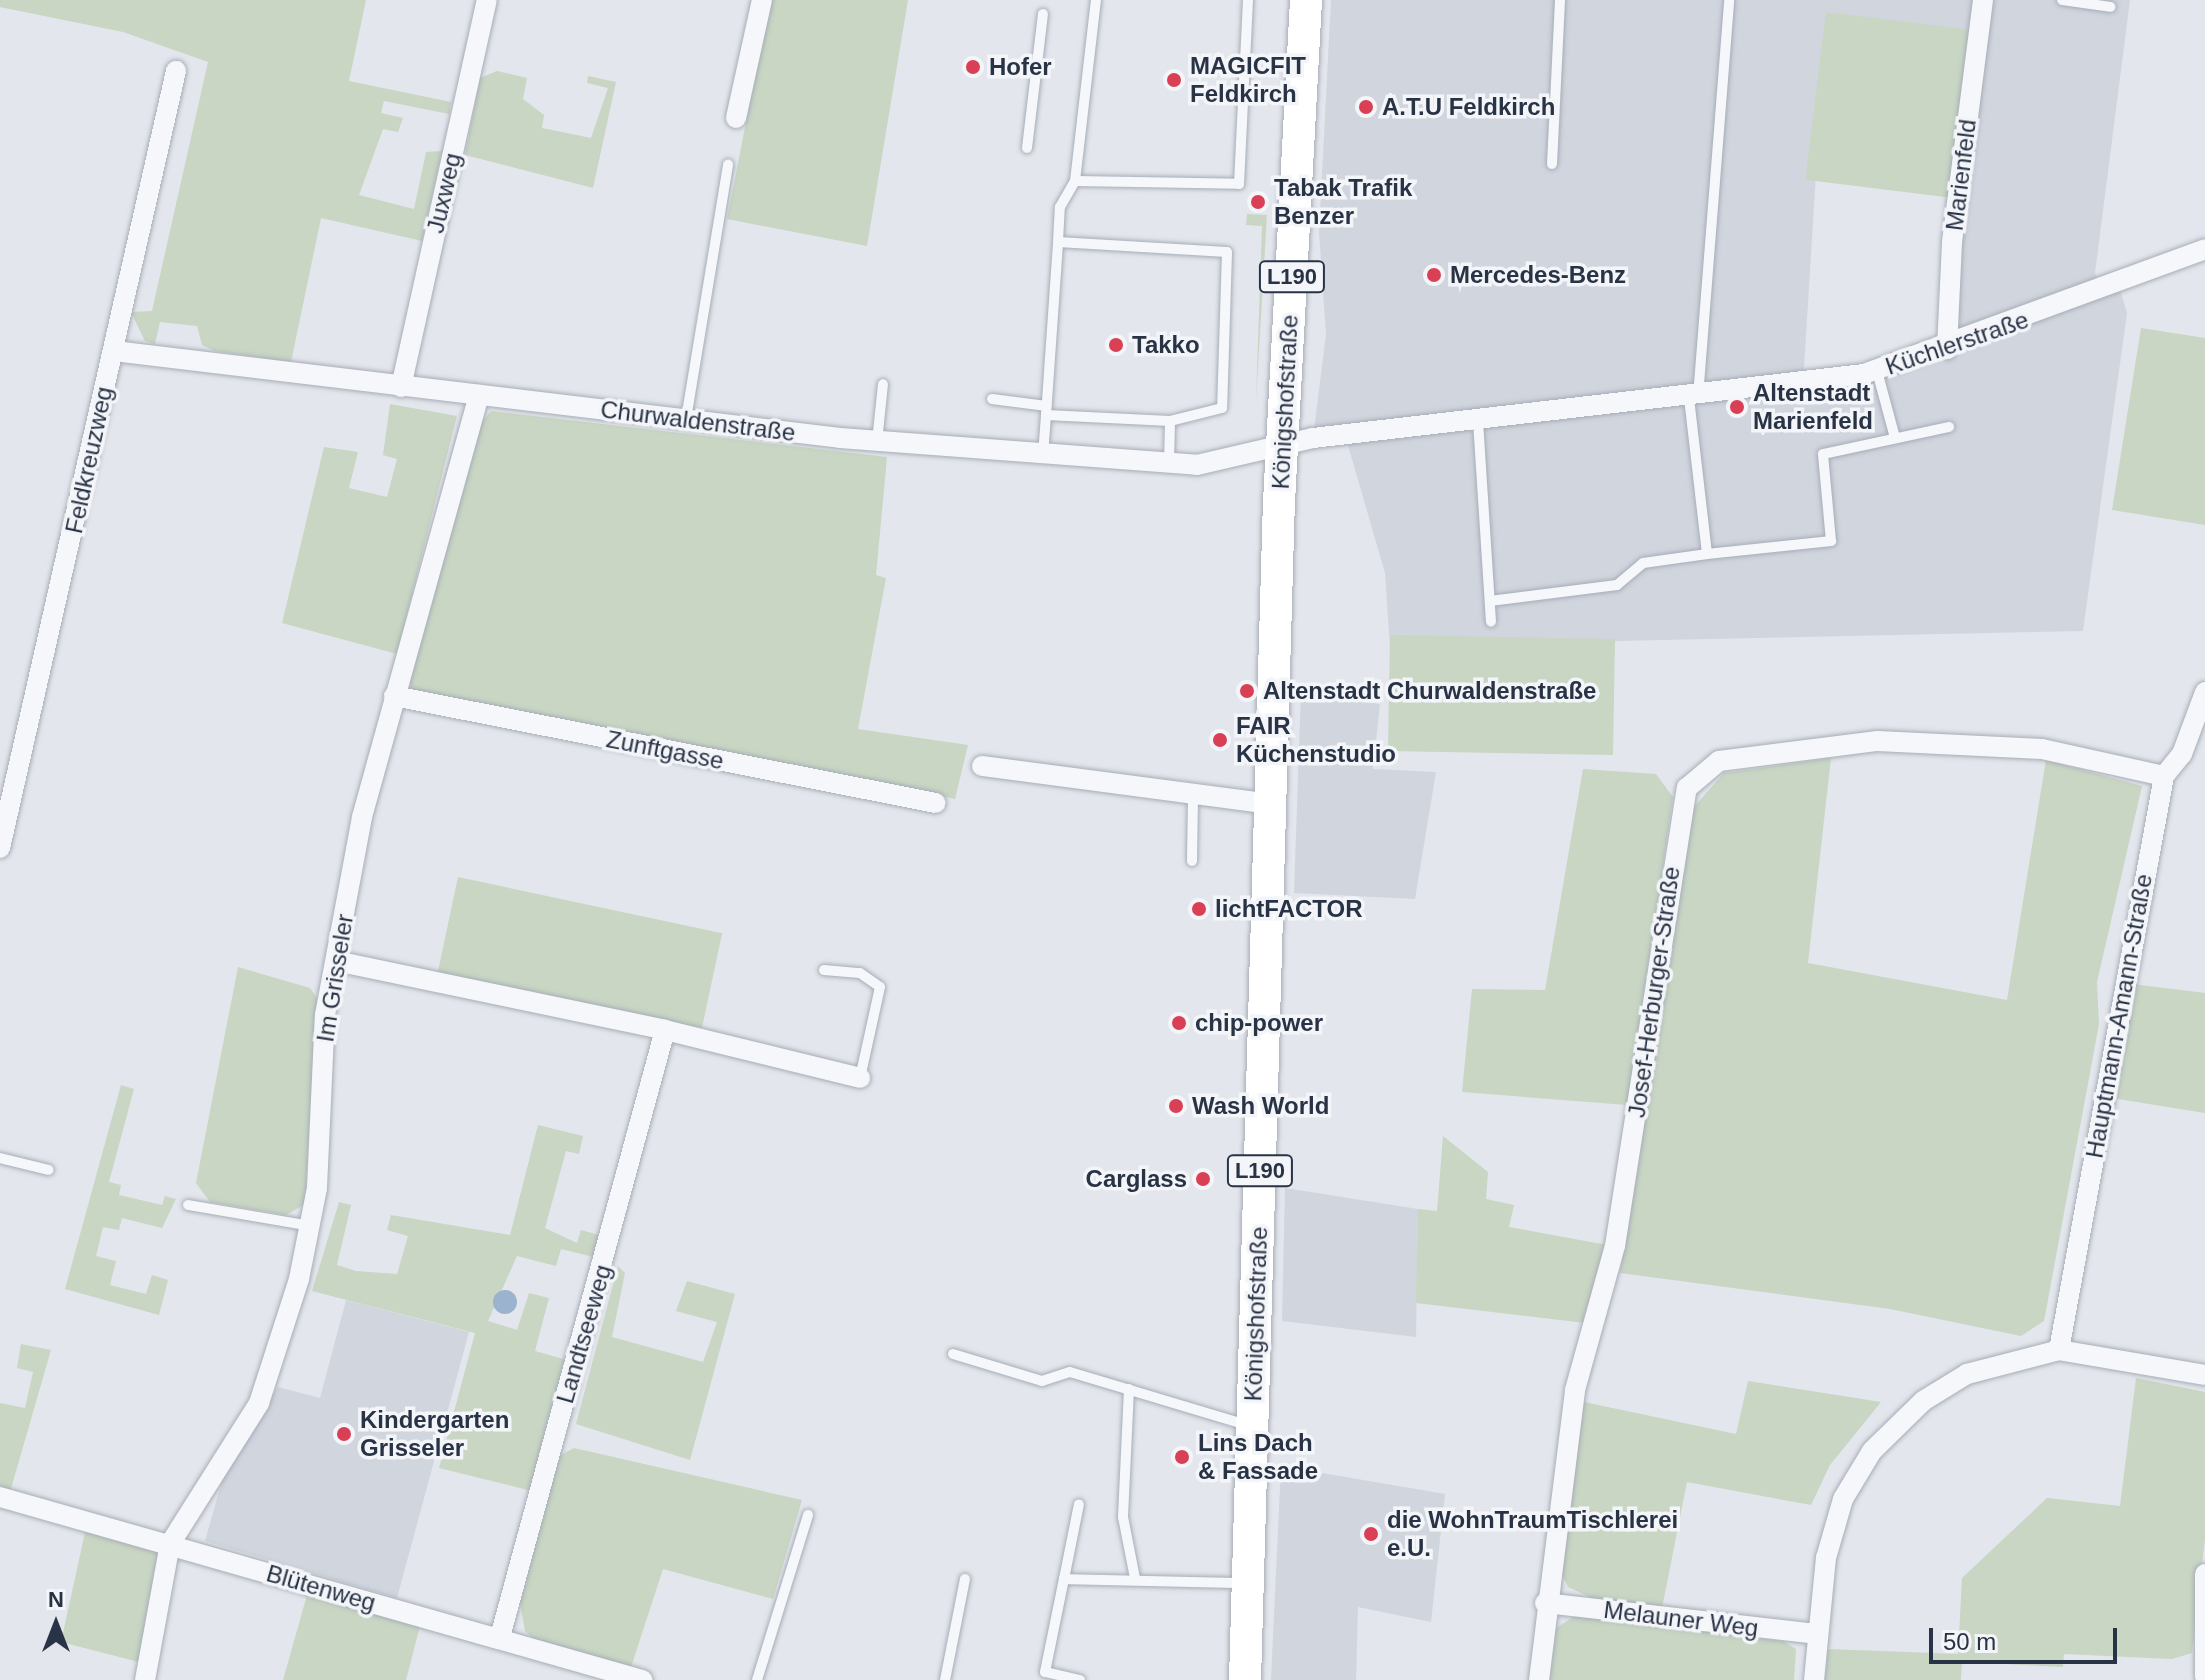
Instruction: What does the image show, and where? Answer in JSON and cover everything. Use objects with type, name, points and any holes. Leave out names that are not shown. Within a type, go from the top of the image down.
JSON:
[{"type":"main road","name":"Königshofstraße","points":[[1245,1680],[1282,449],[1306,0]]},
{"type":"street","name":"Juxweg","points":[[401,387],[487,0]]},
{"type":"street","points":[[736,118],[762,0]]},
{"type":"street","name":"Marienfeld","points":[[1947,349],[1951,256],[1983,0]]},
{"type":"street","name":"Feldkreuzweg","points":[[0,848],[176,71]]},
{"type":"street","name":"Küchlerstraße","points":[[1282,449],[1313,438],[1693,397],[1877,371],[1947,349],[2205,249]]},
{"type":"street","name":"Churwaldenstraße","points":[[114,351],[877,442],[1043,455],[1146,469],[1282,449]]},
{"type":"street","name":"Im Grisseler","points":[[170,1544],[259,1403],[311,1226],[336,961],[394,696],[479,395]]},
{"type":"street","name":"Hauptmann-Amann-Straße","points":[[2059,1350],[2164,776],[2182,754],[2205,692]]},
{"type":"street","name":"Zunftgasse","points":[[394,696],[936,803]]},
{"type":"street","name":"Josef-Herburger-Straße","points":[[1539,1680],[1545,1603],[1575,1390],[1615,1246],[1683,801],[1695,777],[1731,758],[1878,741],[2042,749],[2164,776]]},
{"type":"street","points":[[982,766],[1271,804]]},
{"type":"street","points":[[336,961],[665,1030],[860,1078]]},
{"type":"street","name":"Landtseeweg","points":[[500,1637],[665,1030]]},
{"type":"street","points":[[1814,1680],[1817,1634],[1833,1527],[1872,1451],[1905,1416],[1967,1374],[2059,1350],[2205,1375]]},
{"type":"street","name":"Blütenweg","points":[[0,1497],[500,1637],[642,1680]]},
{"type":"street","points":[[145,1680],[170,1544]]},
{"type":"street","points":[[2205,1574],[2205,1677]]},
{"type":"street","name":"Melauner Weg","points":[[1545,1603],[1817,1634]]},
{"type":"lane","points":[[1043,455],[1060,207],[1075,181],[1096,0]]},
{"type":"lane","points":[[1075,181],[1239,184],[1248,0]]},
{"type":"lane","points":[[1552,164],[1560,0]]},
{"type":"lane","points":[[1707,554],[1693,397],[1729,0]]},
{"type":"lane","points":[[2062,0],[2111,7]]},
{"type":"lane","points":[[1027,148],[1043,14]]},
{"type":"lane","points":[[686,419],[728,164]]},
{"type":"lane","points":[[992,399],[1046,410],[1170,421],[1222,408],[1227,252],[1058,242]]},
{"type":"lane","points":[[1877,371],[1894,434]]},
{"type":"lane","points":[[877,442],[883,384]]},
{"type":"lane","points":[[1169,465],[1170,421]]},
{"type":"lane","points":[[1478,421],[1491,622]]},
{"type":"lane","points":[[1490,601],[1617,585],[1643,563],[1831,541],[1823,454],[1894,434],[1949,427]]},
{"type":"lane","points":[[1192,861],[1193,796]]},
{"type":"lane","points":[[824,970],[860,973],[880,987],[860,1078]]},
{"type":"lane","points":[[0,1158],[49,1170]]},
{"type":"lane","points":[[188,1205],[311,1226]]},
{"type":"lane","points":[[953,1354],[1042,1381],[1070,1372],[1253,1427]]},
{"type":"lane","points":[[1129,1389],[1123,1517],[1135,1578]]},
{"type":"lane","points":[[1079,1504],[1045,1672],[1080,1680]]},
{"type":"lane","points":[[757,1680],[808,1515]]},
{"type":"lane","points":[[1064,1579],[1135,1578],[1248,1583]]},
{"type":"lane","points":[[945,1680],[965,1579]]},
{"type":"shaded area","points":[[1331,0],[2130,0],[2095,273],[2102,286],[2117,280],[2127,313],[2083,631],[1390,646],[1385,573],[1345,435],[1313,438],[1326,334],[1319,232]],"holes":[[[1826,12],[1979,33],[1946,350],[1803,384]]]},
{"type":"shaded area","points":[[1301,693],[1380,704],[1373,769],[1436,772],[1415,899],[1294,893]]},
{"type":"shaded area","points":[[1285,1188],[1418,1209],[1416,1337],[1282,1321]]},
{"type":"shaded area","name":"Kindergarten Grisseler","points":[[346,1300],[469,1332],[397,1598],[205,1541],[225,1470],[278,1387],[320,1398]]},
{"type":"shaded area","points":[[1281,1466],[1445,1494],[1431,1622],[1358,1607],[1356,1680],[1271,1680]]},
{"type":"green space","points":[[0,0],[366,0],[349,81],[451,102],[449,114],[384,101],[381,113],[403,118],[398,132],[383,129],[359,195],[414,209],[426,152],[442,151],[422,241],[321,218],[291,362],[215,351],[202,345],[197,326],[160,322],[155,344],[145,341],[131,312],[152,311],[208,62],[123,32],[0,7]]},
{"type":"green space","points":[[770,0],[908,0],[867,246],[727,219]]},
{"type":"green space","points":[[1826,12],[1972,30],[1951,198],[1805,180]]},
{"type":"green space","points":[[497,71],[527,78],[523,99],[544,115],[542,128],[591,138],[608,88],[587,83],[588,76],[616,82],[593,188],[465,155],[480,78]]},
{"type":"green space","points":[[1247,214],[1267,215],[1256,401],[1262,226],[1246,225]]},
{"type":"green space","points":[[2141,328],[2205,338],[2205,525],[2112,510]]},
{"type":"green space","points":[[390,404],[457,416],[397,654],[282,623],[324,447],[358,452],[349,488],[387,497],[397,459],[383,455]]},
{"type":"green space","points":[[491,411],[887,457],[876,575],[886,578],[858,729],[968,745],[955,799],[412,692],[409,680],[481,423]]},
{"type":"green space","points":[[1390,635],[1615,639],[1613,755],[1388,751]]},
{"type":"green space","points":[[1831,758],[1808,963],[2007,1000],[2046,760],[2142,786],[2097,982],[2099,1024],[2044,1321],[2021,1336],[1890,1309],[1620,1273],[1693,808],[1724,773]]},
{"type":"green space","points":[[1583,769],[1656,774],[1673,797],[1627,1105],[1462,1092],[1472,989],[1545,990]]},
{"type":"green space","points":[[458,877],[722,933],[702,1028],[438,972]]},
{"type":"green space","points":[[238,967],[310,988],[317,998],[305,1204],[286,1215],[210,1202],[196,1183]]},
{"type":"green space","points":[[2132,984],[2205,993],[2205,1113],[2112,1098]]},
{"type":"green space","points":[[121,1085],[134,1089],[109,1182],[121,1185],[119,1195],[162,1205],[165,1196],[176,1199],[162,1228],[122,1218],[119,1230],[103,1227],[96,1256],[116,1261],[110,1285],[146,1294],[152,1275],[168,1280],[159,1315],[65,1289]]},
{"type":"green space","points":[[538,1125],[583,1136],[579,1154],[566,1151],[545,1228],[577,1243],[581,1230],[599,1235],[593,1257],[561,1249],[556,1266],[517,1256],[488,1321],[517,1330],[529,1293],[549,1298],[535,1351],[567,1360],[532,1491],[439,1468],[475,1333],[312,1291],[339,1202],[351,1205],[337,1265],[356,1271],[397,1274],[408,1236],[387,1230],[391,1215],[510,1235]]},
{"type":"green space","points":[[1443,1136],[1488,1172],[1486,1199],[1514,1205],[1509,1227],[1607,1245],[1585,1323],[1416,1303],[1418,1209],[1437,1211]]},
{"type":"green space","points":[[618,1266],[625,1273],[612,1337],[703,1362],[717,1322],[676,1311],[687,1281],[735,1294],[690,1460],[576,1424]]},
{"type":"green space","points":[[21,1344],[51,1350],[10,1492],[0,1489],[0,1403],[25,1408],[33,1372],[17,1368]]},
{"type":"green space","points":[[2136,1378],[2205,1392],[2205,1538],[2192,1653],[2172,1659],[2064,1654],[2063,1667],[1962,1662],[1961,1680],[1825,1680],[1828,1649],[1958,1654],[1962,1578],[2047,1498],[2120,1506]]},
{"type":"green space","points":[[1748,1381],[1881,1402],[1830,1465],[1811,1505],[1687,1482],[1662,1608],[1594,1599],[1568,1587],[1560,1570],[1584,1402],[1736,1434]]},
{"type":"green space","points":[[574,1448],[802,1500],[773,1599],[663,1569],[631,1667],[537,1642],[525,1631],[520,1603],[559,1456]]},
{"type":"green space","points":[[86,1528],[153,1547],[157,1554],[139,1662],[61,1642]]},
{"type":"green space","points":[[307,1595],[420,1626],[406,1680],[283,1680]]},
{"type":"green space","points":[[1575,1616],[1783,1641],[1796,1649],[1794,1680],[1550,1680],[1556,1628]]},
{"type":"water","points":[[505,1290],[516,1297],[517,1302],[510,1313],[505,1314],[494,1307],[493,1302],[500,1291]]},
{"type":"place","name":"Hofer","points":[[973,67]]},
{"type":"place","name":"MAGICFIT Feldkirch","points":[[1174,80]]},
{"type":"place","name":"A.T.U Feldkirch","points":[[1366,107]]},
{"type":"place","name":"Tabak Trafik Benzer","points":[[1258,202]]},
{"type":"place","name":"Mercedes-Benz","points":[[1434,275]]},
{"type":"place","name":"Takko","points":[[1116,345]]},
{"type":"place","name":"Altenstadt Marienfeld","points":[[1737,407]]},
{"type":"place","name":"Altenstadt Churwaldenstraße","points":[[1247,691]]},
{"type":"place","name":"FAIR Küchenstudio","points":[[1220,740]]},
{"type":"place","name":"lichtFACTOR","points":[[1199,909]]},
{"type":"place","name":"chip-power","points":[[1179,1023]]},
{"type":"place","name":"Wash World","points":[[1176,1106]]},
{"type":"place","name":"Carglass","points":[[1203,1179]]},
{"type":"place","name":"Kindergarten Grisseler","points":[[344,1434]]},
{"type":"place","name":"Lins Dach & Fassade","points":[[1182,1457]]},
{"type":"place","name":"die WohnTraumTischlerei e.U.","points":[[1371,1534]]}]
